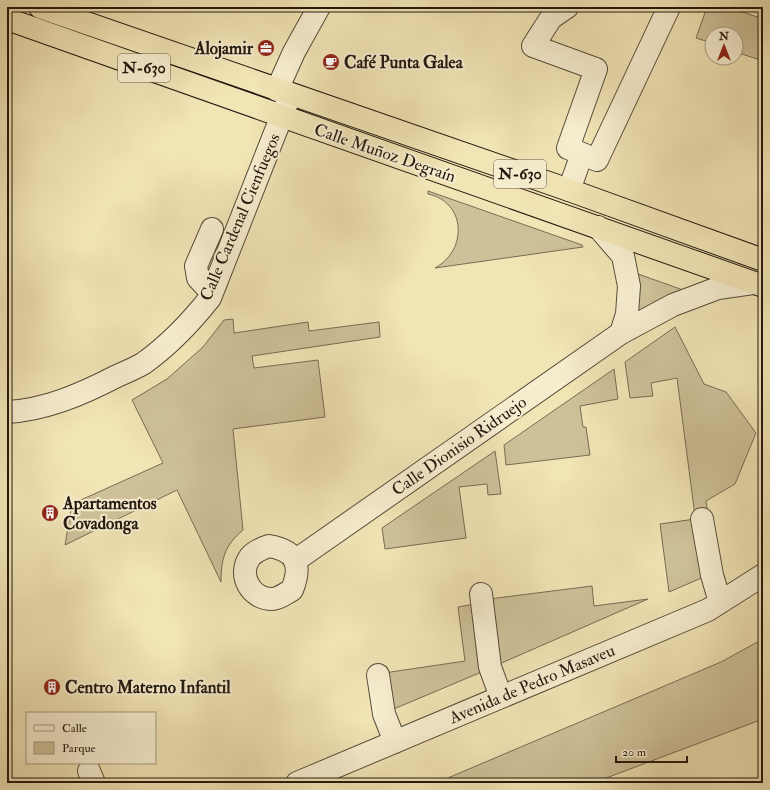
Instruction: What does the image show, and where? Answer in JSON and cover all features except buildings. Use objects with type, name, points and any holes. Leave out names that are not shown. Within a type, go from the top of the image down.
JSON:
[{"type":"highway","name":"Calle Muñoz Degraín","points":[[40,7],[569,190],[763,260]]},
{"type":"highway","name":"Calle Muñoz Degraín","points":[[7,19],[281,117],[598,227],[758,285]]},
{"type":"street","name":"Calle Cardenal Cienfuegos","points":[[7,412],[19,411],[59,402],[92,389],[144,363],[194,318],[212,293],[281,117],[283,92],[294,52],[318,7]]},
{"type":"street","points":[[567,7],[551,18],[533,46],[596,69],[568,148],[597,160],[669,7]]},
{"type":"street","points":[[569,190],[582,154]]},
{"type":"street","points":[[598,227],[623,256],[630,286],[627,314],[621,333]]},
{"type":"street","points":[[212,229],[196,266],[198,278],[212,293]]},
{"type":"street","name":"Calle Dionisio Ridruejo","points":[[296,560],[621,333],[686,300],[718,288],[758,285]]},
{"type":"street","points":[[702,519],[712,575],[720,602]]},
{"type":"street","name":"Avenida de Pedro Masaveu","points":[[297,783],[700,613],[763,575]]},
{"type":"street","points":[[481,594],[490,667],[501,697]]},
{"type":"street","points":[[378,674],[384,714],[395,742]]},
{"type":"green space","points":[[707,7],[728,7],[763,19],[763,61],[744,55],[744,26],[704,26],[704,40],[696,38]]},
{"type":"green space","points":[[428,191],[582,245],[583,247],[435,268],[446,260],[453,250],[457,239],[458,227],[456,216],[450,206],[441,199],[428,194]]},
{"type":"green space","points":[[638,274],[686,291],[635,318],[639,291]]},
{"type":"green space","points":[[233,319],[234,333],[308,322],[309,331],[379,322],[380,337],[252,356],[254,368],[318,360],[325,417],[233,429],[243,530],[232,541],[225,553],[221,582],[177,490],[65,545],[72,504],[163,463],[132,400],[167,379],[203,347],[224,320]]},
{"type":"green space","points":[[675,327],[704,384],[726,392],[756,433],[735,484],[706,501],[708,514],[695,516],[677,378],[651,383],[653,396],[630,398],[625,362]]},
{"type":"green space","points":[[614,369],[618,399],[580,406],[583,427],[586,427],[590,455],[506,465],[504,445]]},
{"type":"green space","points":[[495,451],[501,494],[488,495],[487,484],[459,487],[466,538],[385,549],[382,528]]},
{"type":"green space","points":[[695,519],[704,577],[669,592],[660,524]]},
{"type":"green space","points":[[592,586],[594,606],[648,599],[497,665],[489,599]]},
{"type":"green space","points":[[475,604],[484,671],[389,711],[384,673],[465,661],[458,607]]},
{"type":"green space","points":[[763,639],[763,719],[593,783],[436,783],[721,662]]},
{"type":"place","name":"Alojamir","points":[[266,48]]},
{"type":"place","name":"Café Punta Galea","points":[[331,62]]},
{"type":"place","name":"Apartamentos Covadonga","points":[[50,513]]},
{"type":"place","name":"Centro Materno Infantil","points":[[52,687]]}]
